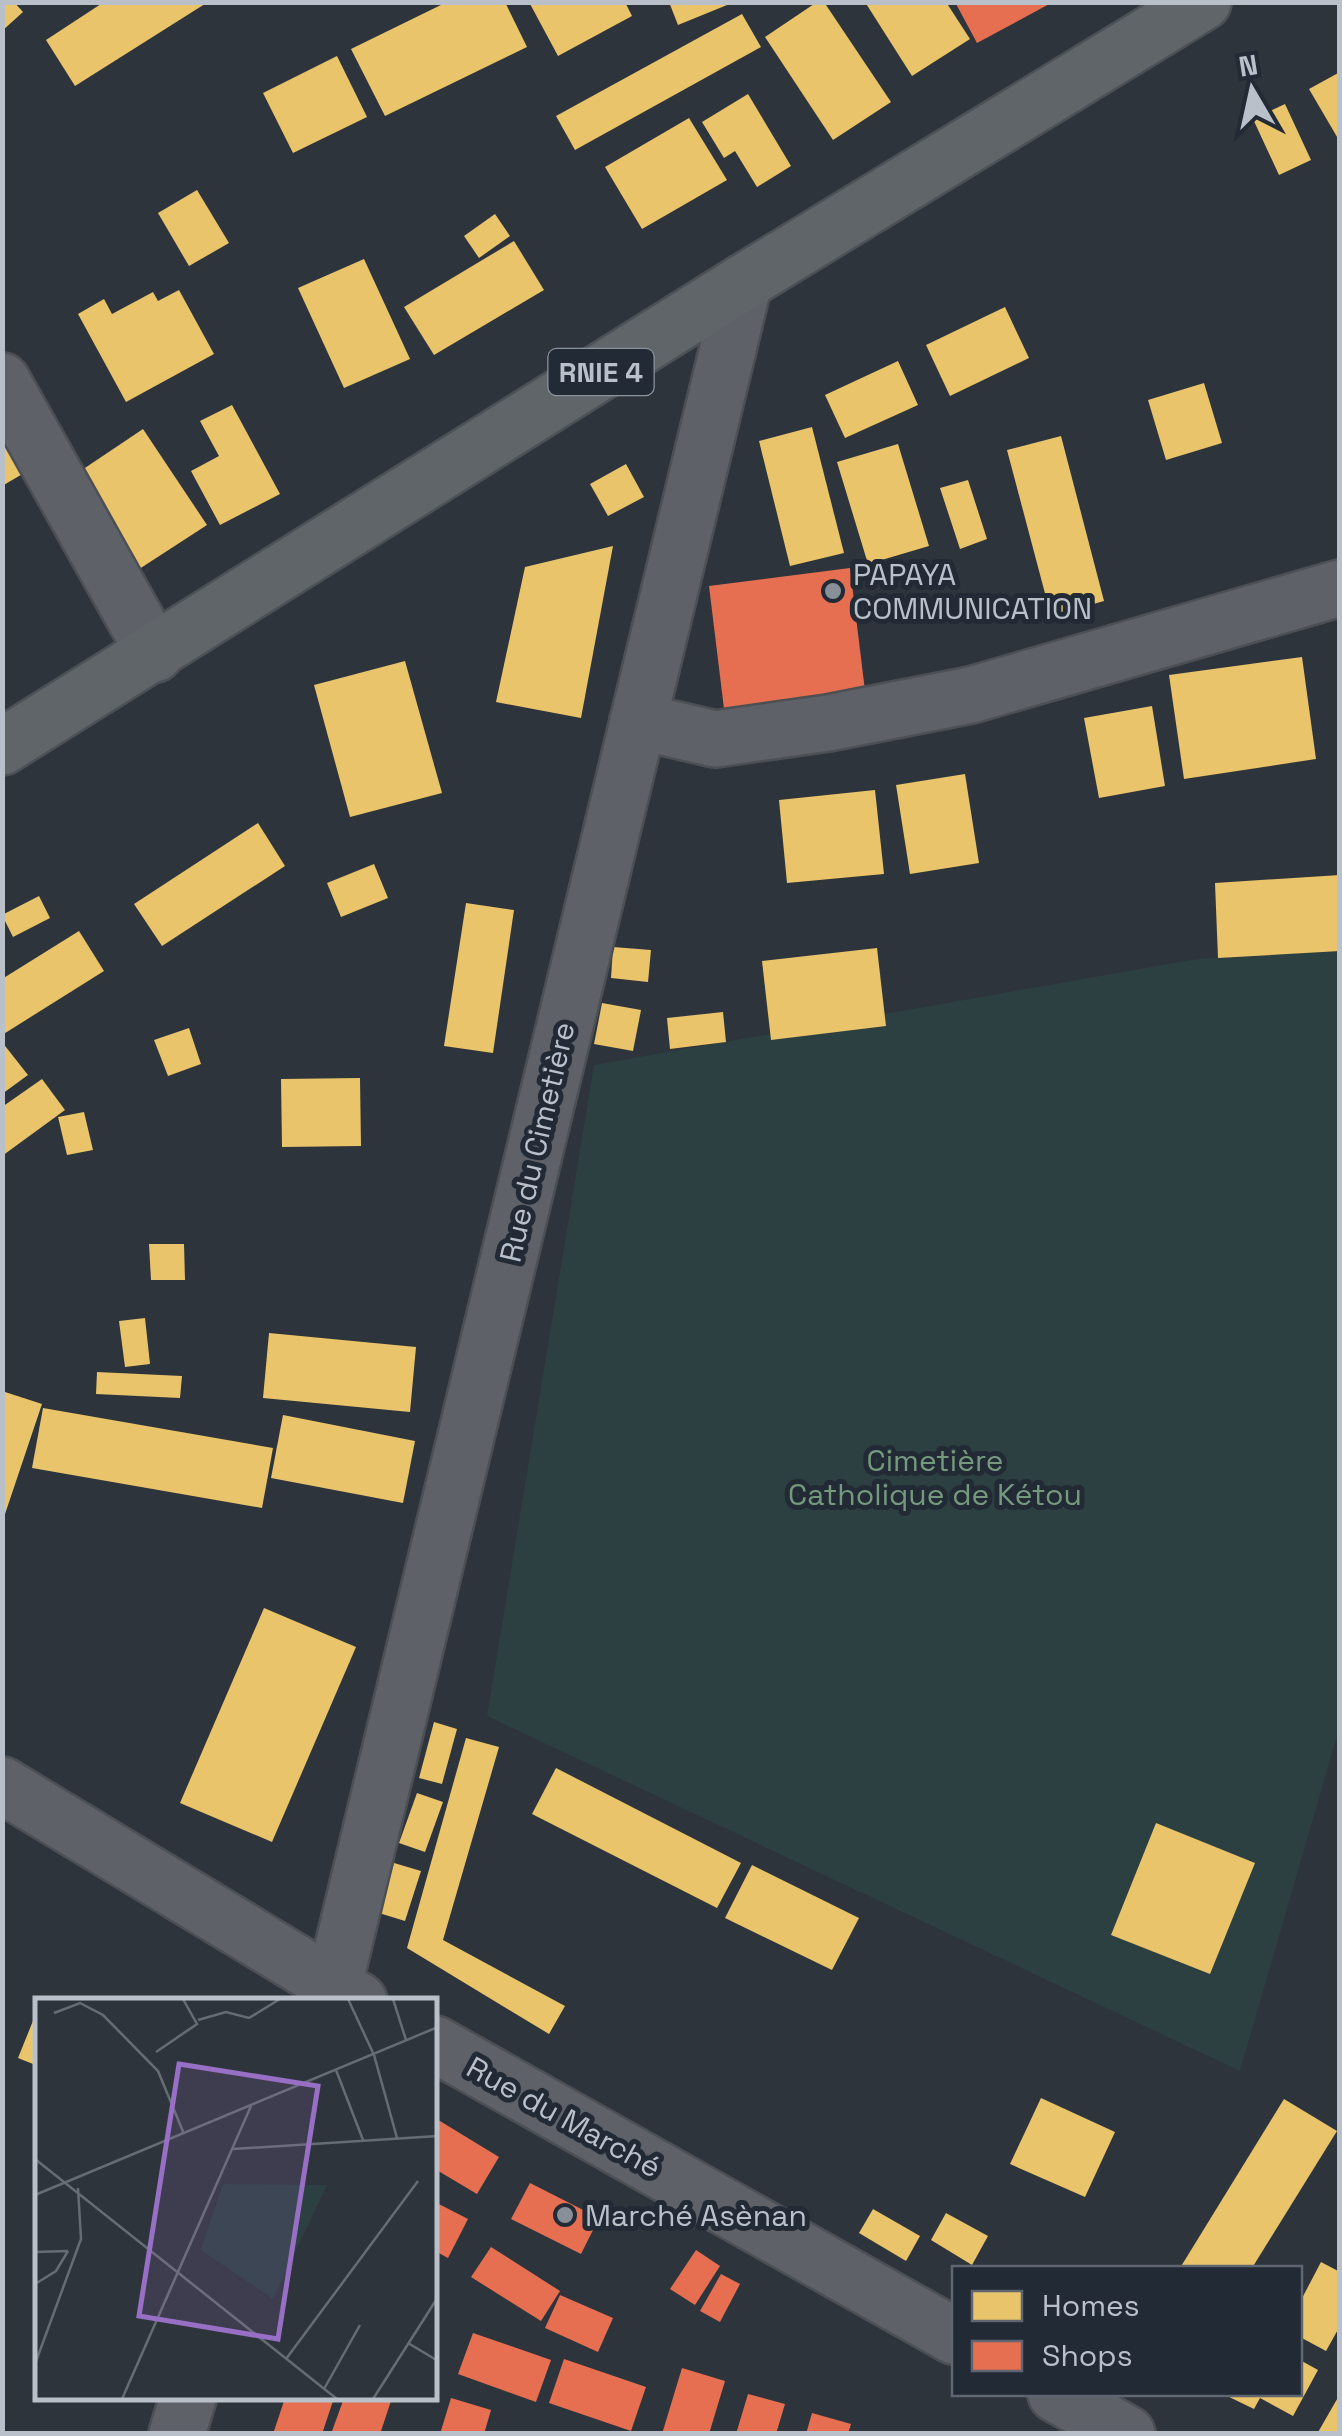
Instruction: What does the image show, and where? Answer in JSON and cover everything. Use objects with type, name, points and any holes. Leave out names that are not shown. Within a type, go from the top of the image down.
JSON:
[{"type":"main road","name":"RNIE 4","points":[[2,747],[744,282],[1204,2]]},
{"type":"street","name":"Rue du Cimetière","points":[[341,1996],[744,282]]},
{"type":"street","points":[[2,382],[155,654]]},
{"type":"street","points":[[638,721],[715,740],[828,723],[971,695],[1340,588]]},
{"type":"street","points":[[2,1785],[341,1996]]},
{"type":"street","name":"Rue du Marché","points":[[438,2046],[952,2335]]},
{"type":"street","points":[[1060,2396],[1127,2434]]},
{"type":"street","points":[[176,2434],[187,2401]]},
{"type":"green space","name":"Cimetière Catholique de Kétou","points":[[1339,945],[1339,1729],[1240,2071],[487,1716],[594,1065],[1191,960]]},
{"type":"building: Homes","points":[[2,2],[14,2],[23,12],[2,31]]},
{"type":"building: Homes","points":[[104,2],[208,2],[75,86],[46,40]]},
{"type":"building: Homes","points":[[447,2],[505,2],[527,47],[385,116],[351,49]]},
{"type":"building: Homes","points":[[529,2],[625,2],[632,16],[558,56]]},
{"type":"building: Homes","points":[[669,2],[732,2],[732,3],[678,25]]},
{"type":"building: Homes","points":[[817,2],[824,2],[891,102],[833,140],[765,37]]},
{"type":"building: Homes","points":[[865,2],[946,2],[970,39],[912,76]]},
{"type":"building: Homes","points":[[742,14],[761,47],[575,150],[556,116]]},
{"type":"building: Homes","points":[[337,56],[367,117],[293,153],[263,93]]},
{"type":"building: Homes","points":[[1340,72],[1340,142],[1309,89]]},
{"type":"building: Homes","points":[[748,94],[791,166],[757,187],[735,151],[724,158],[702,122]]},
{"type":"building: Homes","points":[[1285,104],[1311,160],[1279,175],[1253,119]]},
{"type":"building: Homes","points":[[689,118],[727,180],[642,229],[605,167]]},
{"type":"building: Homes","points":[[197,190],[229,243],[189,266],[158,213]]},
{"type":"building: Homes","points":[[495,214],[510,236],[479,258],[464,236]]},
{"type":"building: Homes","points":[[514,241],[544,290],[434,355],[404,307]]},
{"type":"building: Homes","points":[[364,259],[410,359],[344,388],[298,288]]},
{"type":"building: Homes","points":[[179,290],[214,354],[126,402],[78,314],[104,299],[112,314],[153,292],[158,301]]},
{"type":"building: Homes","points":[[1005,307],[1029,358],[950,396],[926,345]]},
{"type":"building: Homes","points":[[898,361],[918,405],[845,438],[825,395]]},
{"type":"building: Homes","points":[[1204,383],[1222,443],[1166,460],[1148,400]]},
{"type":"building: Homes","points":[[232,405],[280,494],[220,525],[191,471],[219,456],[200,421]]},
{"type":"building: Homes","points":[[2,422],[31,469],[2,486]]},
{"type":"building: Homes","points":[[812,427],[844,553],[790,566],[759,441]]},
{"type":"building: Homes","points":[[143,429],[207,525],[130,575],[67,480]]},
{"type":"building: Homes","points":[[1061,436],[1104,601],[1051,616],[1007,450]]},
{"type":"building: Homes","points":[[898,444],[929,546],[868,564],[837,462]]},
{"type":"building: Homes","points":[[626,464],[644,497],[608,516],[590,484]]},
{"type":"building: Homes","points":[[968,480],[987,539],[960,549],[940,488]]},
{"type":"building: Homes","points":[[613,546],[581,718],[496,702],[525,567]]},
{"type":"building: Homes","points":[[1302,657],[1316,759],[1184,779],[1169,675]]},
{"type":"building: Homes","points":[[405,661],[442,793],[350,817],[314,685]]},
{"type":"building: Homes","points":[[1152,706],[1165,786],[1099,798],[1084,718]]},
{"type":"building: Homes","points":[[965,774],[979,863],[910,874],[896,785]]},
{"type":"building: Homes","points":[[875,790],[884,874],[787,883],[779,800]]},
{"type":"building: Homes","points":[[258,823],[285,866],[162,946],[134,904]]},
{"type":"building: Homes","points":[[374,864],[388,898],[341,917],[327,883]]},
{"type":"building: Homes","points":[[1340,875],[1340,951],[1218,958],[1215,883]]},
{"type":"building: Homes","points":[[39,896],[50,918],[13,937],[2,915]]},
{"type":"building: Homes","points":[[466,903],[514,910],[493,1053],[444,1046]]},
{"type":"building: Homes","points":[[79,931],[104,971],[2,1035],[2,979]]},
{"type":"building: Homes","points":[[613,947],[651,950],[648,982],[611,978]]},
{"type":"building: Homes","points":[[877,948],[886,1026],[771,1040],[762,961]]},
{"type":"building: Homes","points":[[602,1003],[641,1010],[633,1051],[594,1044]]},
{"type":"building: Homes","points":[[723,1012],[726,1042],[670,1049],[667,1018]]},
{"type":"building: Homes","points":[[189,1028],[201,1064],[168,1076],[154,1040]]},
{"type":"building: Homes","points":[[2,1042],[28,1075],[2,1094]]},
{"type":"building: Homes","points":[[360,1078],[361,1146],[282,1147],[281,1079]]},
{"type":"building: Homes","points":[[42,1079],[65,1110],[2,1156],[2,1107]]},
{"type":"building: Homes","points":[[84,1112],[93,1150],[67,1155],[58,1117]]},
{"type":"building: Homes","points":[[149,1244],[184,1244],[185,1280],[151,1280]]},
{"type":"building: Homes","points":[[145,1318],[150,1364],[125,1367],[119,1321]]},
{"type":"building: Homes","points":[[269,1333],[416,1347],[410,1412],[263,1398]]},
{"type":"building: Homes","points":[[97,1372],[182,1376],[180,1398],[96,1394]]},
{"type":"building: Homes","points":[[2,1391],[42,1404],[3,1520],[2,1520]]},
{"type":"building: Homes","points":[[43,1408],[273,1448],[262,1508],[32,1468]]},
{"type":"building: Homes","points":[[283,1415],[415,1441],[403,1503],[271,1478]]},
{"type":"building: Homes","points":[[264,1608],[356,1647],[272,1842],[180,1803]]},
{"type":"building: Homes","points":[[434,1722],[457,1729],[442,1784],[419,1778]]},
{"type":"building: Homes","points":[[466,1738],[499,1747],[443,1940],[565,2006],[549,2034],[407,1948]]},
{"type":"building: Homes","points":[[556,1768],[741,1863],[717,1908],[532,1814]]},
{"type":"building: Homes","points":[[417,1793],[443,1802],[425,1852],[399,1843]]},
{"type":"building: Homes","points":[[1156,1823],[1255,1863],[1210,1974],[1111,1935]]},
{"type":"building: Homes","points":[[394,1863],[421,1871],[405,1921],[379,1913]]},
{"type":"building: Homes","points":[[752,1865],[859,1918],[832,1970],[725,1918]]},
{"type":"building: Homes","points":[[35,2016],[35,2065],[18,2058]]},
{"type":"building: Homes","points":[[1041,2098],[1115,2132],[1085,2197],[1010,2164]]},
{"type":"building: Homes","points":[[1284,2099],[1337,2131],[1253,2266],[1181,2266]]},
{"type":"building: Homes","points":[[873,2209],[920,2236],[906,2261],[859,2233]]},
{"type":"building: Homes","points":[[946,2213],[988,2236],[972,2265],[931,2240]]},
{"type":"building: Homes","points":[[1321,2262],[1340,2272],[1340,2326],[1326,2351],[1302,2338],[1302,2298]]},
{"type":"building: Homes","points":[[1302,2361],[1318,2370],[1293,2416],[1260,2398],[1254,2409],[1227,2396],[1302,2396]]},
{"type":"building: Homes","points":[[1340,2394],[1340,2434],[1317,2434]]},
{"type":"building: Shops","points":[[955,2],[1053,2],[977,43]]},
{"type":"building: Shops","points":[[850,568],[866,699],[725,717],[709,586]]},
{"type":"building: Shops","points":[[438,2120],[499,2157],[477,2194],[438,2171]]},
{"type":"building: Shops","points":[[530,2183],[599,2218],[581,2254],[511,2219]]},
{"type":"building: Shops","points":[[438,2204],[468,2219],[448,2258],[438,2253]]},
{"type":"building: Shops","points":[[491,2247],[560,2291],[541,2321],[471,2277]]},
{"type":"building: Shops","points":[[696,2250],[720,2266],[695,2305],[670,2289]]},
{"type":"building: Shops","points":[[721,2274],[740,2284],[720,2322],[700,2311]]},
{"type":"building: Shops","points":[[560,2295],[613,2318],[598,2352],[545,2328]]},
{"type":"building: Shops","points":[[473,2333],[551,2360],[536,2402],[458,2374]]},
{"type":"building: Shops","points":[[564,2359],[646,2387],[631,2431],[549,2403]]},
{"type":"building: Shops","points":[[682,2368],[725,2381],[709,2434],[662,2434]]},
{"type":"building: Shops","points":[[748,2394],[785,2404],[776,2434],[736,2434]]},
{"type":"building: Shops","points":[[451,2398],[491,2410],[484,2434],[440,2434]]},
{"type":"building: Shops","points":[[284,2401],[333,2401],[322,2434],[273,2434]]},
{"type":"building: Shops","points":[[343,2401],[391,2401],[380,2434],[331,2434]]},
{"type":"building: Shops","points":[[812,2413],[851,2424],[848,2434],[806,2434]]},
{"type":"place","name":"PAPAYA COMMUNICATION","points":[[833,591]]},
{"type":"place","name":"Marché Asènan","points":[[565,2215]]}]
